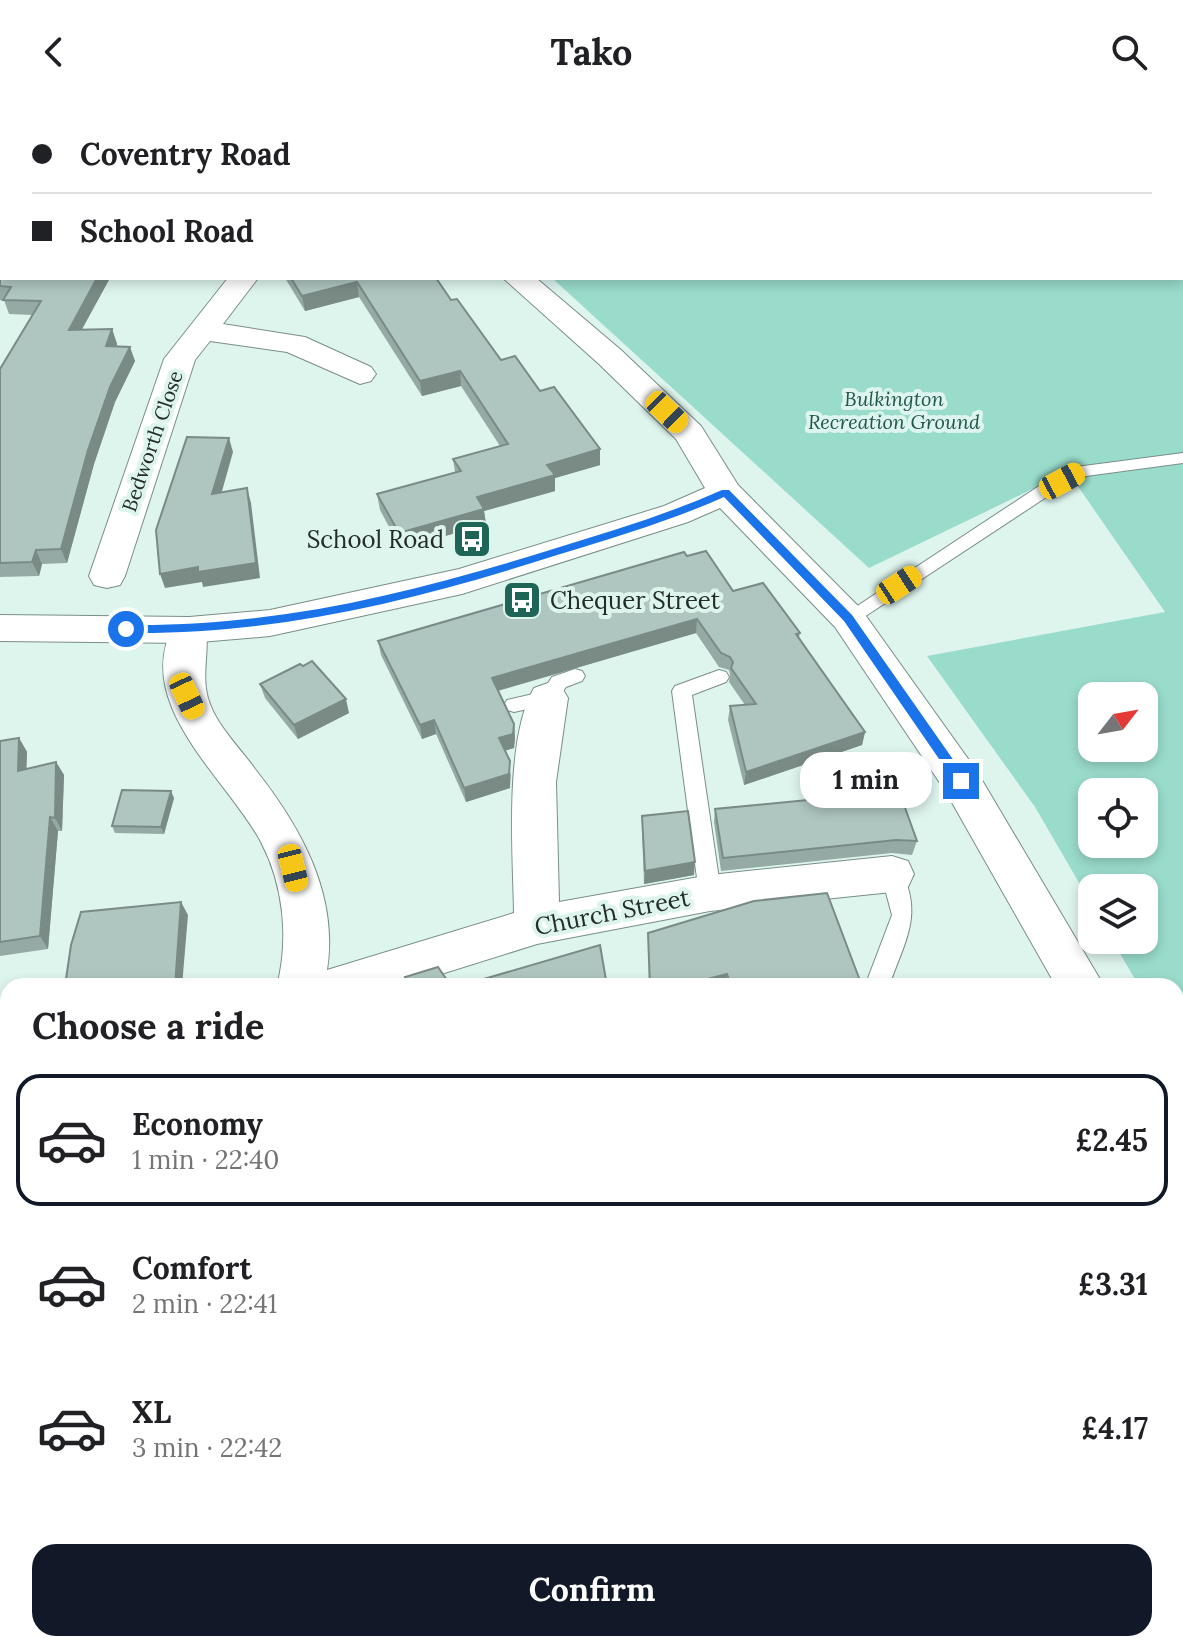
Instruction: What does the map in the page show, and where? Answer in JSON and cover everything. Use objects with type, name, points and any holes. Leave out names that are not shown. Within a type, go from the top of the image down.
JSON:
[{"type":"street","name":"Bedworth Close","points":[[107,576],[180,359],[241,280]]},
{"type":"street","points":[[520,280],[610,357],[689,433],[725,492],[840,611],[961,781],[1076,978]]},
{"type":"street","points":[[201,330],[294,344],[360,374]]},
{"type":"street","points":[[0,628],[189,630],[270,623],[462,581],[676,514],[725,492]]},
{"type":"street","points":[[189,630],[183,673],[187,696],[198,722],[276,829],[293,868],[304,911],[306,946],[301,978]]},
{"type":"street","points":[[537,925],[533,793],[537,739],[546,693]]},
{"type":"street","name":"Church Street","points":[[365,978],[537,925],[710,893],[892,874]]},
{"type":"lane","points":[[840,611],[1082,471],[1183,458]]},
{"type":"lane","points":[[710,893],[682,691],[719,677]]},
{"type":"lane","points":[[880,978],[903,915],[892,874]]},
{"type":"green space","name":"Bulkington Recreation Ground","points":[[554,280],[1183,280],[1183,978],[1134,978],[1120,954],[1158,954],[1158,874],[1078,874],[1078,881],[1035,807],[927,656],[1165,612],[1068,472],[869,568]]},
{"type":"building","points":[[0,280],[96,280],[69,330],[112,329],[106,346],[130,347],[110,387],[88,450],[61,549],[36,550],[32,562],[0,563],[0,369],[41,301],[3,300],[11,287],[0,286]]},
{"type":"building","points":[[292,280],[437,280],[451,300],[457,299],[501,360],[515,356],[540,391],[554,387],[600,449],[547,465],[555,475],[477,497],[484,509],[399,533],[377,494],[461,471],[453,459],[508,444],[460,371],[420,381],[357,282],[302,296]]},
{"type":"building","points":[[187,437],[229,438],[212,494],[247,488],[256,563],[198,572],[198,567],[160,574],[156,530]]},
{"type":"building","points":[[706,551],[733,591],[763,583],[865,732],[746,772],[730,706],[756,704],[731,668],[733,662],[730,657],[721,653],[697,619],[492,678],[514,724],[513,734],[499,738],[510,761],[509,774],[464,788],[434,720],[420,725],[378,641],[684,552],[687,556]]},
{"type":"building","points":[[312,661],[346,699],[294,725],[260,684]]},
{"type":"building","points":[[19,738],[18,771],[56,762],[55,818],[50,817],[40,936],[0,942],[0,741]]},
{"type":"building","points":[[122,790],[171,791],[161,827],[112,826]]},
{"type":"building","points":[[899,791],[917,841],[896,840],[723,858],[715,809]]},
{"type":"building","points":[[688,811],[695,862],[645,871],[642,816]]},
{"type":"building","points":[[827,893],[859,978],[728,978],[727,974],[712,978],[650,978],[648,933],[754,901]]},
{"type":"building","points":[[181,902],[176,978],[66,978],[71,945],[81,912]]},
{"type":"building","points":[[600,945],[606,978],[487,978]]},
{"type":"building","points":[[438,967],[446,978],[406,978]]},
{"type":"place","name":"School Road","points":[[472,539]]},
{"type":"place","name":"Chequer Street","points":[[522,600]]},
{"type":"route","points":[[126,629],[189,630],[270,623],[368,603],[462,581],[676,514],[725,492],[848,618],[924,723],[961,781]]}]
